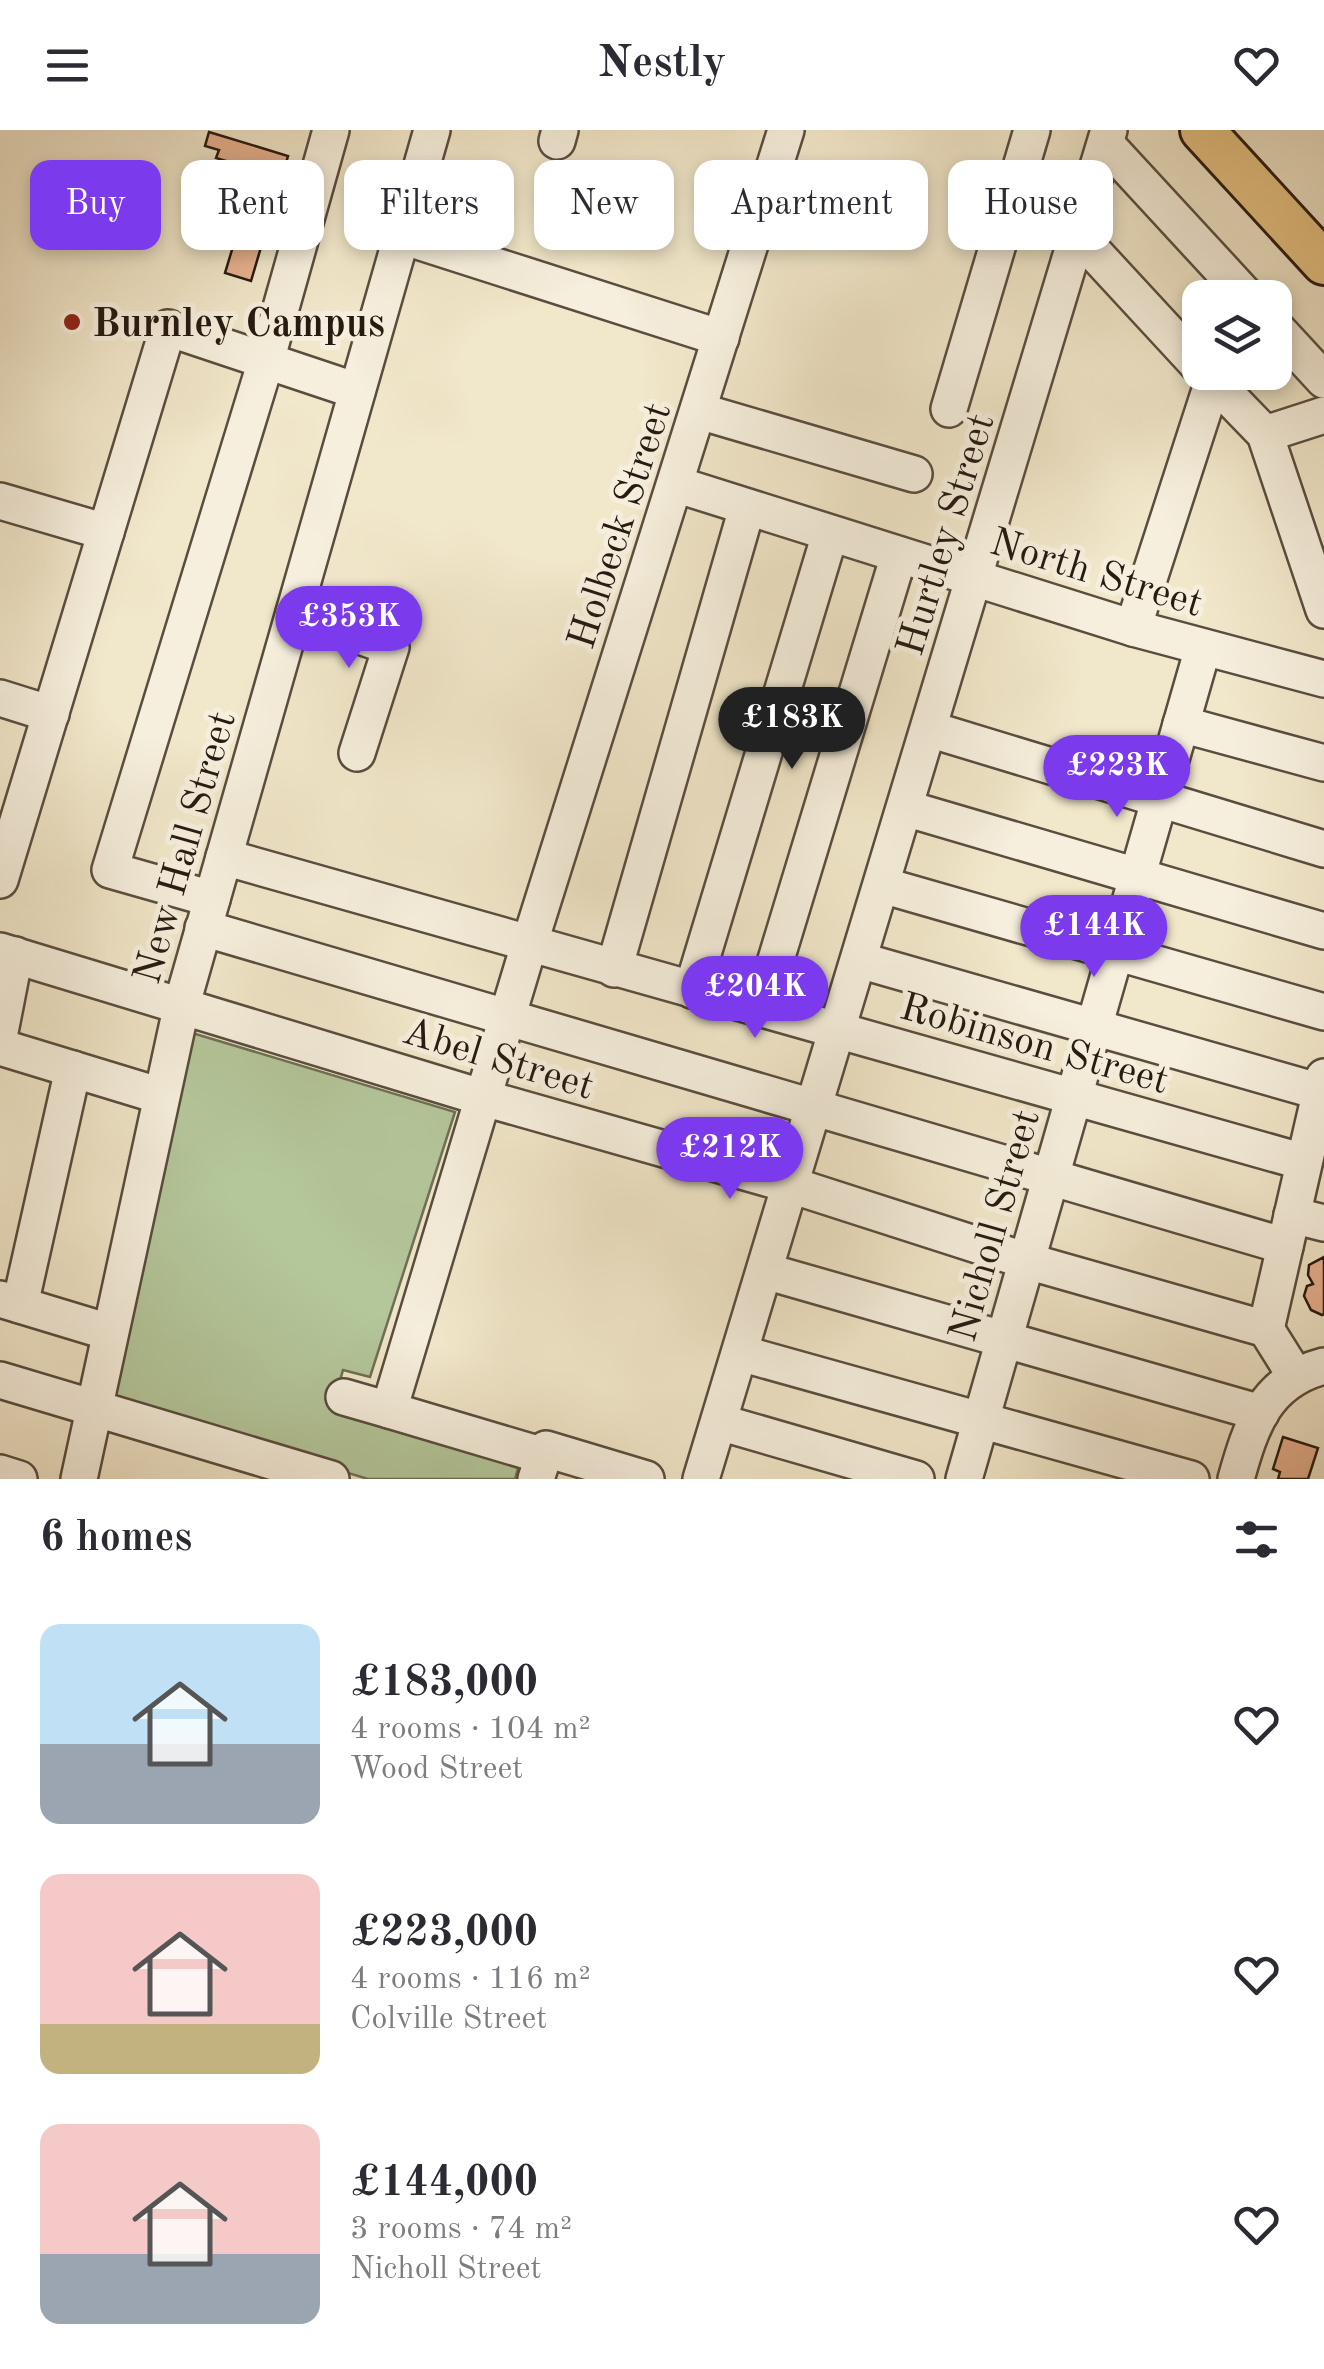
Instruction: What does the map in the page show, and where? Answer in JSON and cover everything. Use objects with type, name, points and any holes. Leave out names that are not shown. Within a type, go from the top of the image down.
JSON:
[{"type":"main road","points":[[1202,130],[1324,262]]},
{"type":"main road","points":[[1233,130],[1248,130]]},
{"type":"street","points":[[331,130],[266,361],[110,870],[208,914],[508,1018],[1050,1178],[1300,1228]]},
{"type":"street","name":"New Hall Street","points":[[424,160],[432,130]]},
{"type":"street","name":"Holbeck Street","points":[[389,1410],[528,945],[786,130]]},
{"type":"street","points":[[949,409],[1032,130]]},
{"type":"street","points":[[1108,137],[1232,280]]},
{"type":"street","name":"New Hall Street","points":[[79,1479],[182,1004],[398,250]]},
{"type":"street","points":[[446,250],[721,338]]},
{"type":"street","name":"Hurtley Street","points":[[701,1479],[1073,250]]},
{"type":"street","points":[[1092,250],[1182,348]]},
{"type":"street","points":[[0,880],[168,328],[357,391]]},
{"type":"street","points":[[1292,345],[1324,380]]},
{"type":"street","points":[[1133,628],[1201,390]]},
{"type":"street","points":[[1222,390],[1265,434],[1324,610]]},
{"type":"street","points":[[699,410],[914,474]]},
{"type":"street","points":[[1265,434],[1324,415]]},
{"type":"street","name":"North Street","points":[[675,484],[1133,628],[1324,680]]},
{"type":"street","points":[[0,501],[106,532]]},
{"type":"street","points":[[614,969],[747,508]]},
{"type":"street","points":[[692,990],[830,534]]},
{"type":"street","points":[[761,1009],[899,555]]},
{"type":"street","points":[[294,613],[391,647],[357,753]]},
{"type":"street","name":"Nicholl Street","points":[[964,1479],[1203,648]]},
{"type":"street","points":[[0,698],[51,714]]},
{"type":"street","points":[[1182,724],[1324,763]]},
{"type":"street","points":[[929,729],[1324,848]]},
{"type":"street","points":[[905,808],[1324,931]]},
{"type":"street","name":"Robinson Street","points":[[224,856],[1304,1162]]},
{"type":"street","points":[[882,885],[1324,1012]]},
{"type":"street","points":[[0,1032],[8,953]]},
{"type":"street","name":"Abel Street","points":[[8,953],[1266,1330]]},
{"type":"street","points":[[859,960],[1094,1028],[1322,1084],[1304,1162],[1300,1228],[1266,1330],[1310,1372],[1276,1388],[1249,1432],[1236,1479]]},
{"type":"street","points":[[0,1047],[161,1096]]},
{"type":"street","points":[[73,1070],[10,1302],[109,1332]]},
{"type":"street","points":[[765,1270],[1261,1413]]},
{"type":"street","points":[[740,1353],[1192,1479]]},
{"type":"street","points":[[0,1380],[331,1479]]},
{"type":"street","points":[[344,1397],[542,1461],[626,1476]]},
{"type":"street","points":[[719,1422],[916,1479]]},
{"type":"street","points":[[0,1473],[20,1479]]},
{"type":"green space","points":[[189,1032],[455,1112],[370,1377],[343,1370],[334,1402],[521,1458],[515,1479],[368,1479],[112,1402]]},
{"type":"building","points":[[209,132],[288,156],[287,160],[223,160],[216,158],[219,150],[205,146]]},
{"type":"building","points":[[232,250],[260,250],[251,281],[225,273]]},
{"type":"building","points":[[1324,1257],[1322,1315],[1311,1310],[1304,1296],[1307,1286],[1313,1284],[1308,1275],[1309,1265]]},
{"type":"building","points":[[1283,1437],[1318,1448],[1308,1479],[1278,1479],[1280,1472],[1273,1469]]},
{"type":"place","name":"Burnley Campus","points":[[72,322]]}]
